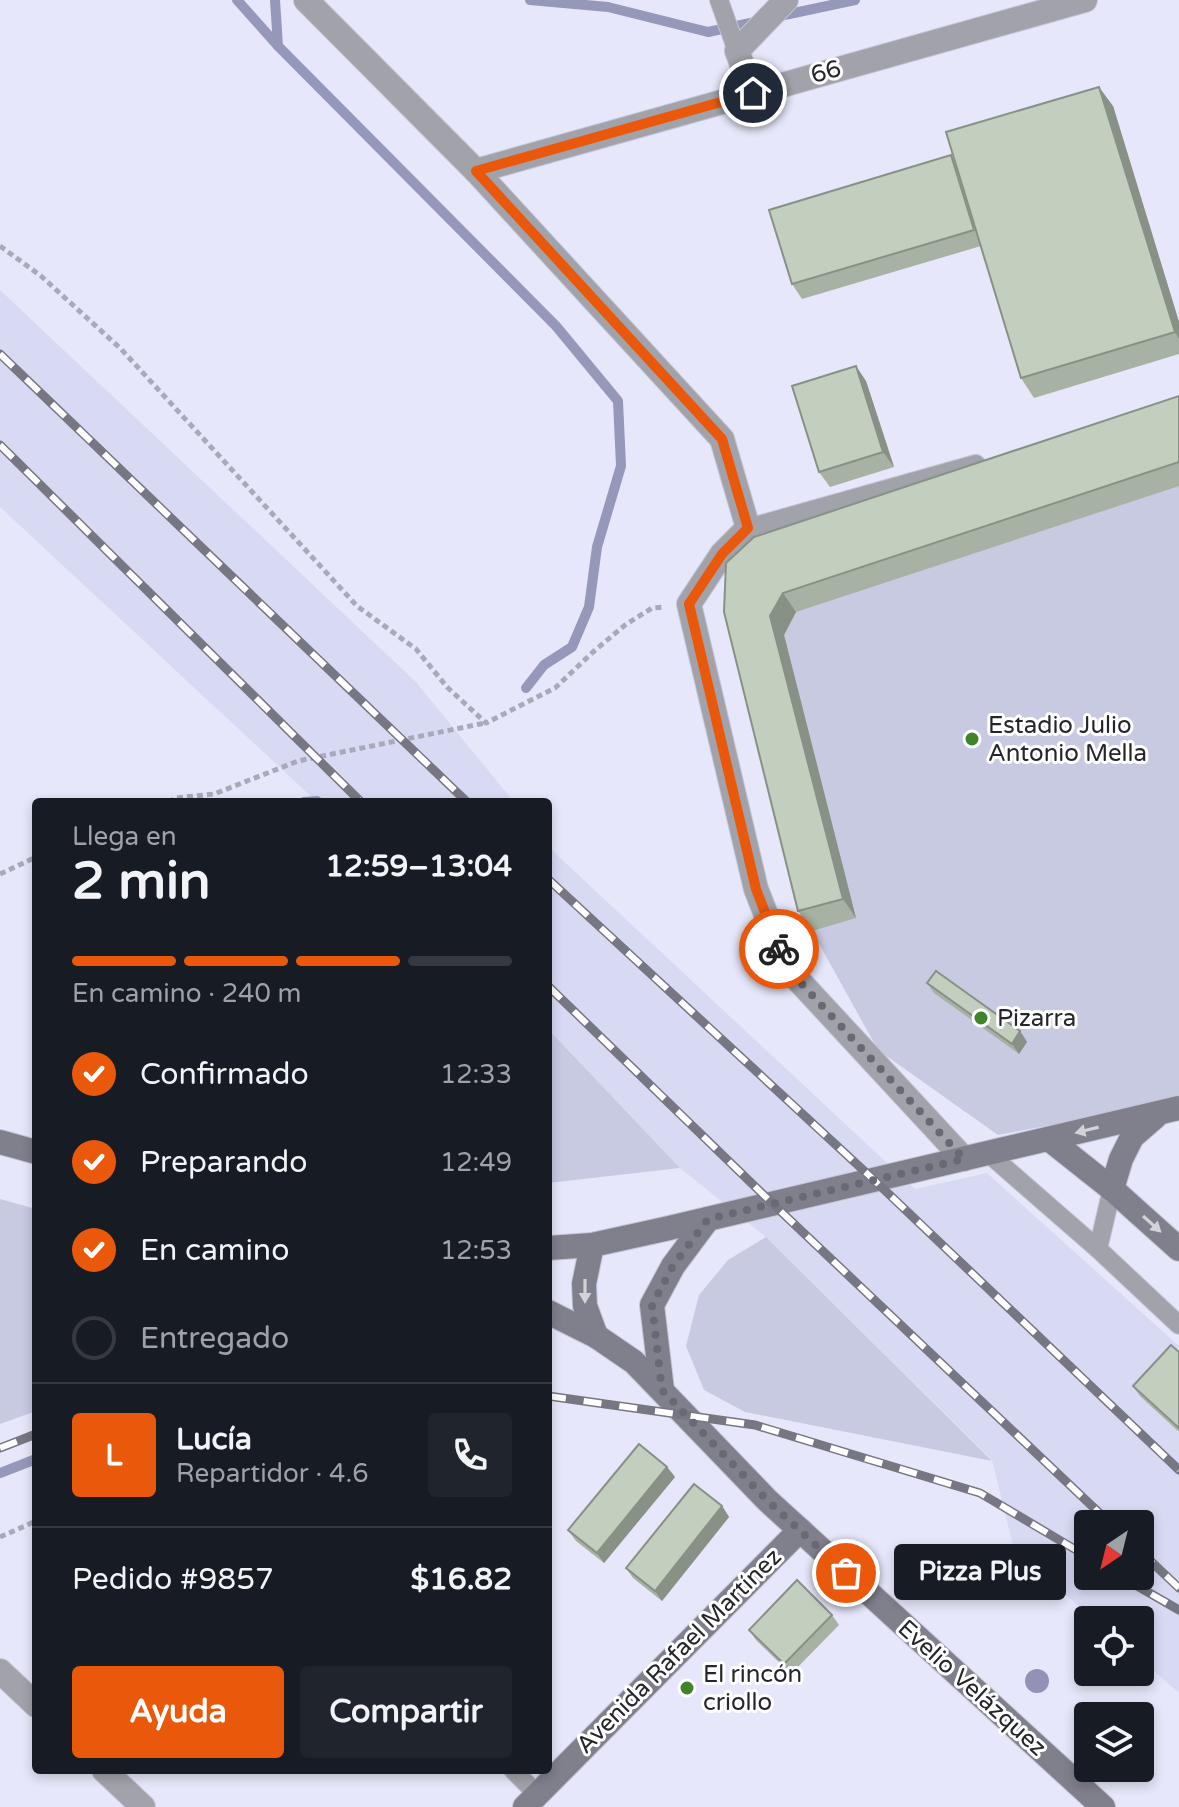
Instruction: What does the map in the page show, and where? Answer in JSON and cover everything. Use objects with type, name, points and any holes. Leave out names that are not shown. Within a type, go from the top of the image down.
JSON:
[{"type":"main road","points":[[552,1248],[592,1245],[1169,1110]]},
{"type":"main road","points":[[1112,1189],[1132,1137],[1169,1110]]},
{"type":"main road","points":[[1049,1139],[1112,1189],[1179,1249]]},
{"type":"main road","points":[[0,1142],[32,1151]]},
{"type":"main road","points":[[662,1390],[652,1305],[673,1266],[708,1219]]},
{"type":"main road","points":[[592,1245],[584,1284],[585,1306],[596,1336]]},
{"type":"main road","name":"Evelio Velázquez","points":[[552,1314],[596,1336],[634,1362],[767,1500],[1103,1807]]},
{"type":"main road","name":"Avenida Rafael Martínez","points":[[531,1800],[800,1530]]},
{"type":"street","points":[[306,0],[476,171],[722,439],[748,528],[722,554],[689,604],[756,889],[787,968],[976,1156]]},
{"type":"street","points":[[753,93],[737,51],[786,0]]},
{"type":"street","name":"66","points":[[476,171],[1085,0]]},
{"type":"street","points":[[0,1671],[32,1701]]},
{"type":"street","points":[[108,1774],[143,1807]]},
{"type":"lane","points":[[719,0],[737,51]]},
{"type":"lane","points":[[748,528],[994,459]]},
{"type":"lane","points":[[976,1156],[1098,1249],[1179,1325]]},
{"type":"lane","points":[[1098,1249],[1112,1189]]},
{"type":"lane","points":[[515,1774],[531,1800]]},
{"type":"path","points":[[0,246],[41,276],[121,349],[357,606],[416,649],[447,687],[486,723]]},
{"type":"path","points":[[176,798],[214,794],[298,761],[486,723],[555,688],[625,625],[652,608],[689,604]]},
{"type":"path","points":[[0,874],[32,859]]},
{"type":"path","points":[[0,1537],[32,1523]]},
{"type":"shaded area","points":[[0,290],[416,682],[511,798],[313,798],[0,507]]},
{"type":"shaded area","name":"Estadio Julio Antonio Mella","points":[[1179,419],[1179,1101],[998,1135],[878,1050],[812,931],[738,631]]},
{"type":"shaded area","points":[[552,849],[915,1189],[987,1173],[1179,1346],[1179,1693],[1154,1671],[1154,1606],[1079,1606],[1014,1550],[992,1460],[766,1237],[680,1168],[552,1033]]},
{"type":"shaded area","points":[[552,1033],[680,1168],[552,1183]]},
{"type":"shaded area","points":[[0,1199],[32,1208],[32,1412],[0,1424]]},
{"type":"shaded area","points":[[766,1237],[992,1461],[745,1412],[704,1390],[686,1346],[699,1295],[728,1260]]},
{"type":"building","points":[[1099,87],[1175,332],[1021,378],[946,132]]},
{"type":"building","points":[[951,155],[974,230],[792,284],[769,210]]},
{"type":"building","points":[[856,366],[883,452],[819,472],[792,386]]},
{"type":"building","points":[[1179,396],[1179,462],[783,593],[770,616],[843,899],[798,911],[724,612],[726,563],[754,537]]},
{"type":"building","name":"Pizarra","points":[[936,971],[1020,1031],[1012,1044],[927,983]]},
{"type":"building","points":[[1171,1345],[1179,1352],[1179,1428],[1133,1386]]},
{"type":"building","points":[[639,1444],[667,1467],[597,1553],[568,1530]]},
{"type":"building","points":[[694,1484],[722,1506],[655,1591],[626,1568]]},
{"type":"building","points":[[797,1580],[832,1615],[784,1664],[749,1630]]},
{"type":"waterway","points":[[237,0],[278,46],[556,326],[618,401],[621,466],[597,547],[589,607],[572,647],[544,665],[526,688]]},
{"type":"waterway","points":[[275,0],[278,46]]},
{"type":"waterway","points":[[530,0],[608,7],[708,32],[760,21]]},
{"type":"waterway","points":[[775,17],[855,0]]},
{"type":"waterway","points":[[0,1473],[32,1461]]},
{"type":"railway","points":[[0,354],[463,798]]},
{"type":"railway","points":[[0,445],[357,798]]},
{"type":"railway","points":[[552,883],[874,1180],[1179,1470]]},
{"type":"railway","points":[[552,990],[1096,1510]]},
{"type":"railway","points":[[552,1397],[755,1425],[980,1493],[1074,1549]]},
{"type":"railway","points":[[0,1448],[32,1436]]},
{"type":"railway","points":[[1154,1564],[1179,1588]]},
{"type":"railway","points":[[1144,1590],[1179,1610]]},
{"type":"way so far","points":[[779,949],[787,968],[964,1159],[708,1219],[673,1266],[652,1305],[662,1390],[767,1500],[846,1573]]},
{"type":"place","name":"Estadio Julio Antonio Mella","points":[[972,739]]},
{"type":"place","name":"Pizarra","points":[[981,1018]]},
{"type":"place","name":"Pizza Plus","points":[[846,1573]]},
{"type":"place","name":"El rincón criollo","points":[[687,1688]]},
{"type":"route","points":[[753,93],[476,171],[722,439],[748,528],[722,554],[689,604],[756,889],[779,949]]}]
